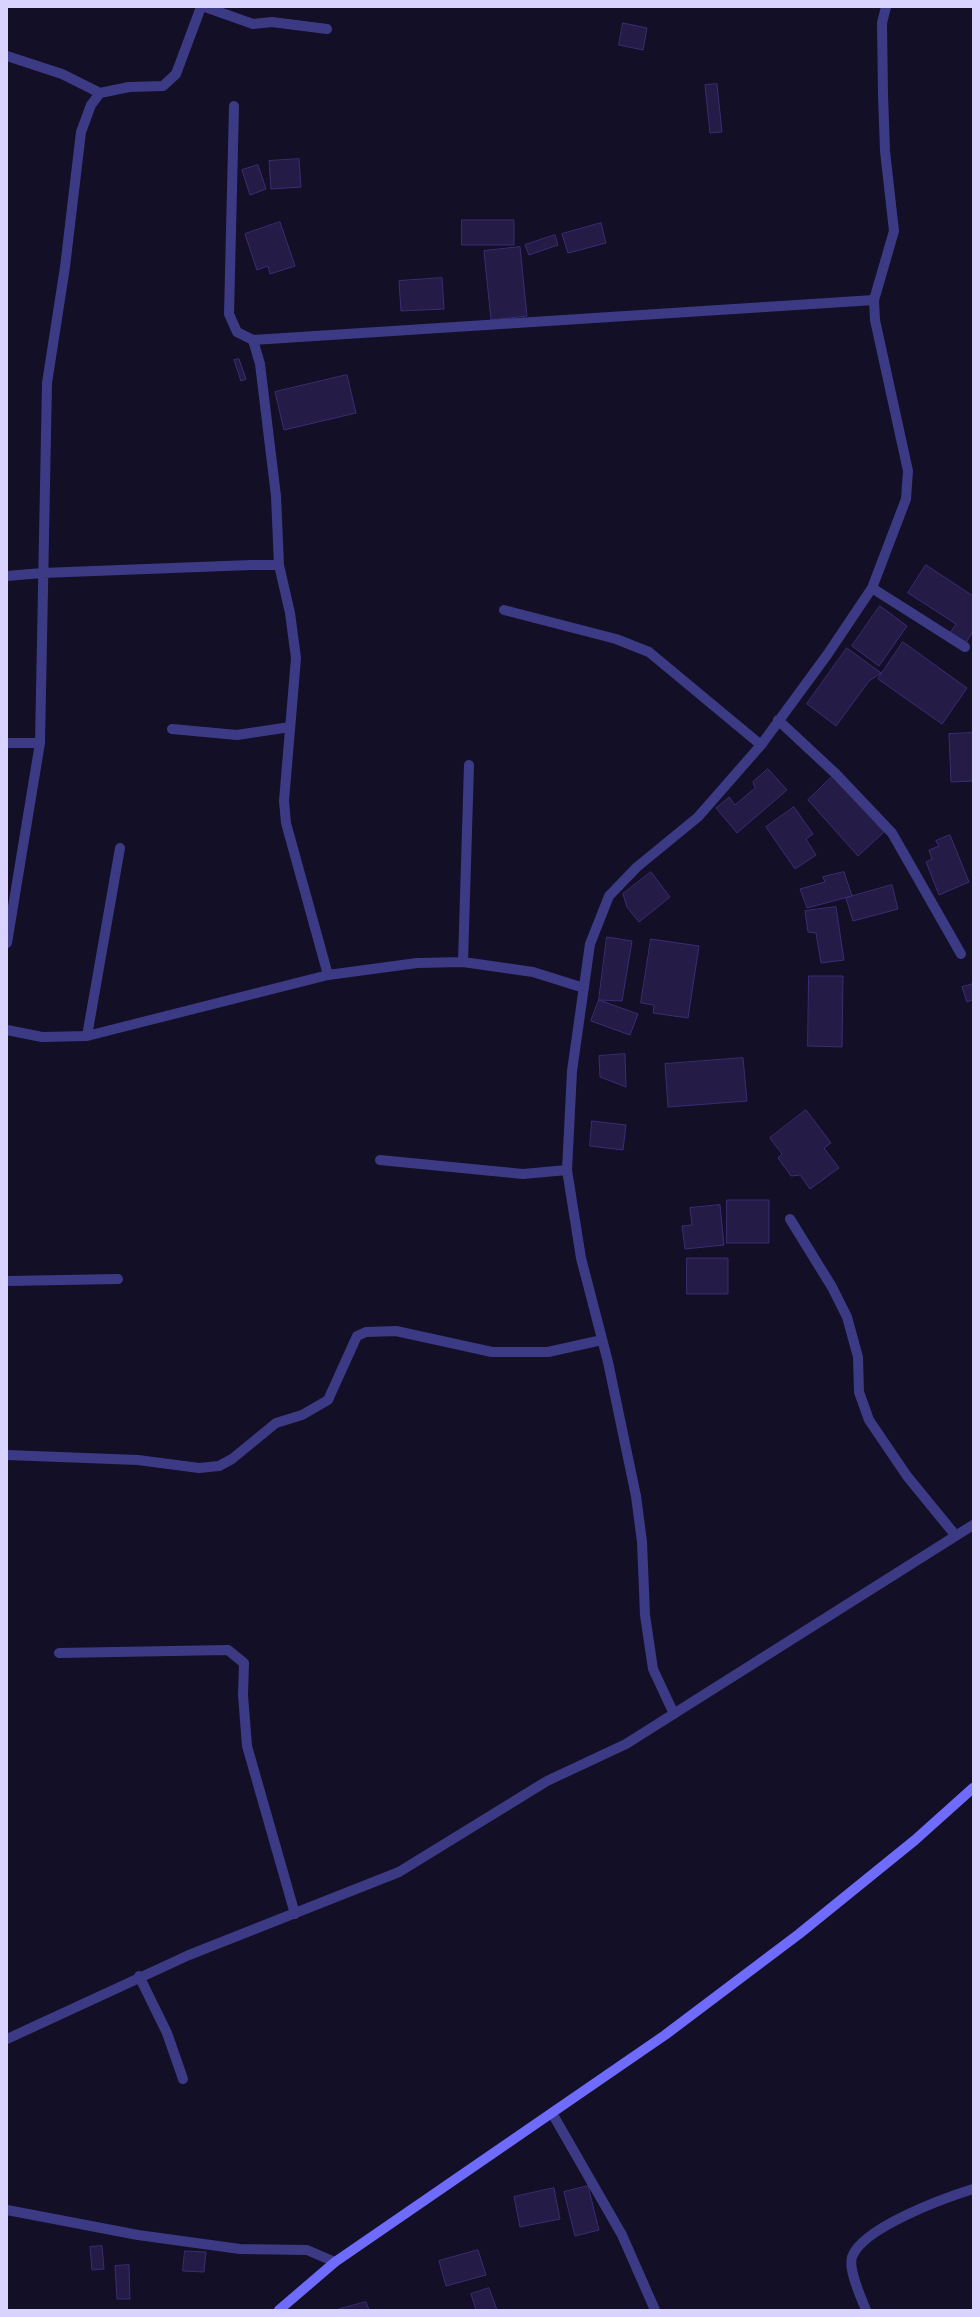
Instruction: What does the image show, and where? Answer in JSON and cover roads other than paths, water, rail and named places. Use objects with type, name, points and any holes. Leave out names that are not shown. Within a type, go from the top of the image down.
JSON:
[{"type":"main road","points":[[279,2310],[335,2262],[665,2035],[798,1934],[971,1793]]},
{"type":"street","points":[[7,56],[62,74],[100,93],[129,87],[163,86],[176,74],[201,7]]},
{"type":"street","points":[[205,7],[253,24],[272,22],[326,29]]},
{"type":"street","points":[[674,1714],[653,1669],[645,1614],[642,1542],[636,1496],[602,1340],[581,1258],[568,1170],[572,1071],[590,944],[609,896],[637,867],[698,816],[761,744],[827,655],[872,588],[906,498],[908,471],[875,320],[874,300],[894,230],[885,152],[882,23],[886,7]]},
{"type":"street","points":[[7,943],[40,743],[42,573],[47,383],[65,267],[81,132],[91,105],[100,93]]},
{"type":"street","points":[[234,106],[229,314],[237,332],[253,340],[874,300]]},
{"type":"street","points":[[253,340],[260,364],[276,496],[279,566],[290,613],[296,658],[284,801],[286,823],[328,975]]},
{"type":"street","points":[[7,576],[42,573],[251,565],[279,566]]},
{"type":"street","points":[[872,588],[965,647]]},
{"type":"street","points":[[504,610],[616,639],[649,652],[761,744]]},
{"type":"street","points":[[778,720],[836,774],[892,833],[961,954]]},
{"type":"street","points":[[172,729],[237,734],[290,728]]},
{"type":"street","points":[[7,744],[40,743]]},
{"type":"street","points":[[463,962],[469,765]]},
{"type":"street","points":[[87,1036],[120,848]]},
{"type":"street","points":[[7,1030],[42,1037],[87,1036],[328,975],[416,963],[463,962],[533,972],[584,988]]},
{"type":"street","points":[[380,1160],[522,1174],[568,1170]]},
{"type":"street","points":[[790,1219],[832,1287],[847,1317],[858,1357],[859,1392],[869,1420],[903,1470],[956,1536]]},
{"type":"street","points":[[7,1281],[118,1279]]},
{"type":"street","points":[[7,1455],[138,1460],[199,1468],[219,1466],[232,1459],[276,1423],[302,1415],[328,1400],[357,1336],[366,1332],[396,1331],[492,1352],[548,1352],[602,1340]]},
{"type":"street","points":[[7,2039],[139,1976],[399,1872],[547,1781],[626,1744],[973,1526]]},
{"type":"street","points":[[60,1654],[228,1650],[244,1663],[243,1694],[247,1746],[294,1914]]},
{"type":"street","points":[[139,1976],[166,2032],[183,2079]]},
{"type":"street","points":[[552,2113],[622,2235],[655,2310]]},
{"type":"street","points":[[866,2310],[853,2275],[851,2258],[859,2244],[884,2226],[973,2189]]},
{"type":"street","points":[[7,2210],[146,2236],[240,2249],[307,2250],[335,2262]]}]
